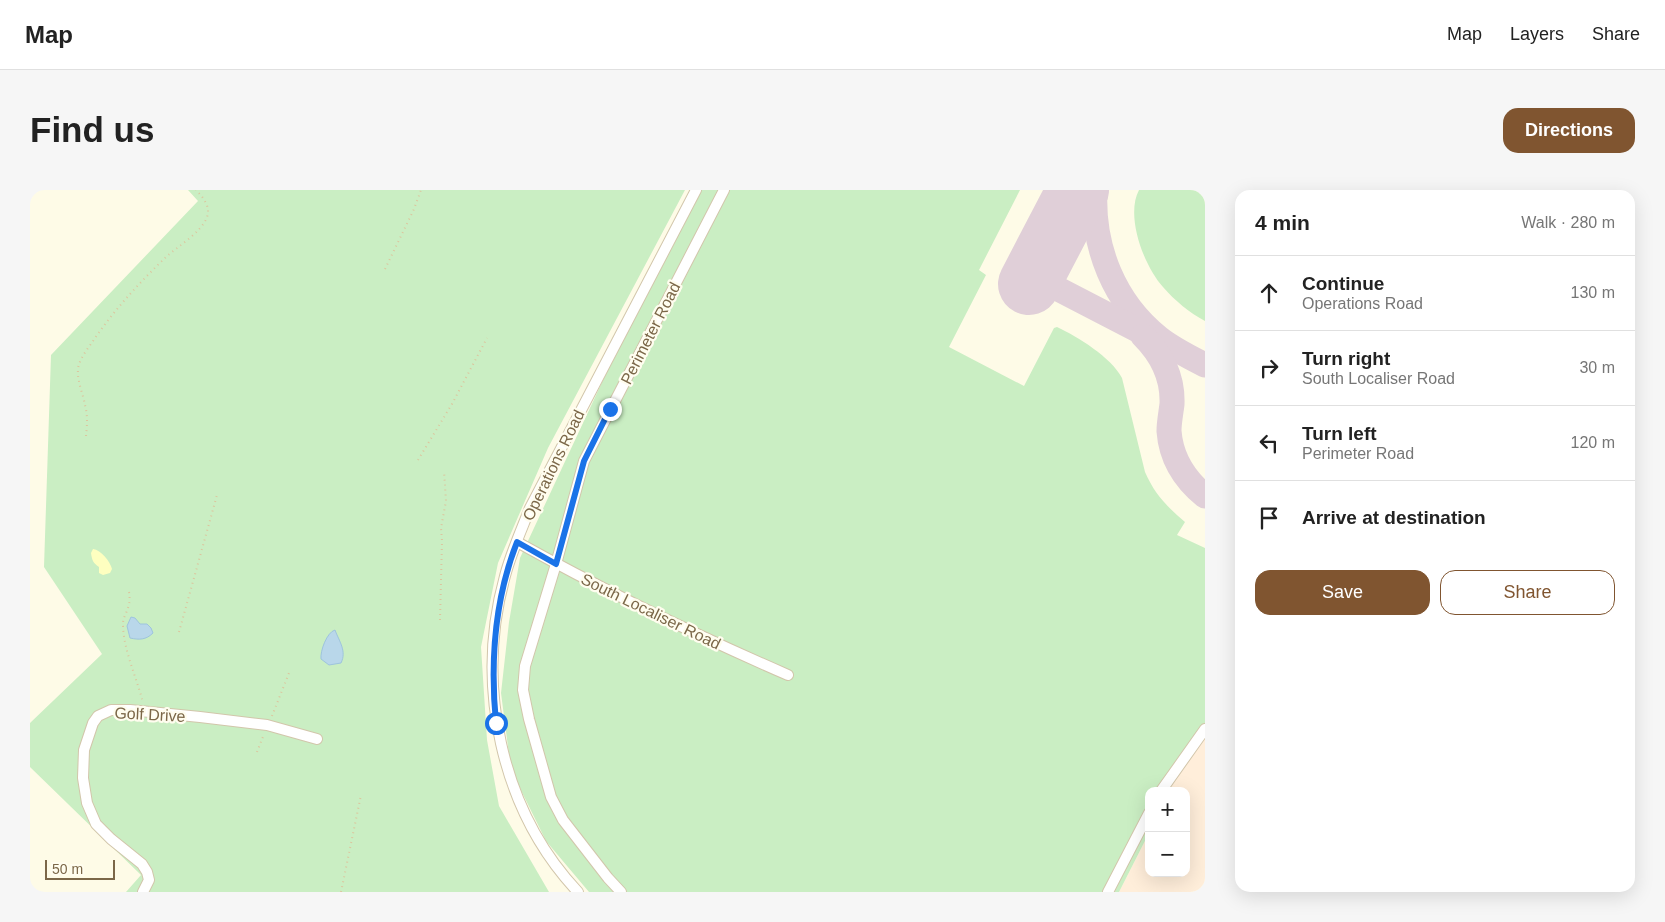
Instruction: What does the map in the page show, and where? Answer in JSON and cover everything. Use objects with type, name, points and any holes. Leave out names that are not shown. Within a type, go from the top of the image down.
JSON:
[{"type":"street","name":"Operations Road","points":[[578,892],[551,859],[530,823],[510,777],[496,723],[492,659],[495,628],[505,576],[530,508],[696,190]]},
{"type":"street","name":"Perimeter Road","points":[[621,892],[563,820],[550,797],[529,719],[524,690],[525,666],[556,564],[584,461],[724,190]]},
{"type":"street","name":"South Localiser Road","points":[[517,542],[556,564],[718,645],[788,676]]},
{"type":"street","name":"Golf Drive","points":[[143,892],[149,880],[148,872],[142,864],[96,824],[87,803],[82,778],[84,750],[93,723],[98,716],[111,710],[130,710],[267,725],[317,739]]},
{"type":"street","points":[[1164,787],[1205,729]]},
{"type":"street","points":[[1108,892],[1145,821]]},
{"type":"path","points":[[86,436],[86,407],[79,377],[79,365],[88,347],[118,306],[167,256],[194,234],[207,217],[208,208],[204,198],[196,190]]},
{"type":"path","points":[[384,269],[414,209],[421,190]]},
{"type":"path","points":[[418,460],[452,404],[487,338]]},
{"type":"path","points":[[440,620],[441,528],[446,501],[444,471]]},
{"type":"path","points":[[179,632],[218,495]]},
{"type":"path","points":[[130,592],[130,606],[123,620],[123,625],[126,644],[146,712]]},
{"type":"path","points":[[256,752],[289,673]]},
{"type":"path","points":[[341,892],[362,795]]},
{"type":"shaded area","points":[[188,190],[685,190],[548,448],[498,563],[481,647],[487,740],[499,806],[549,892],[126,892],[141,875],[30,767],[30,723],[102,654],[44,567],[51,355],[198,201]]},
{"type":"shaded area","points":[[701,190],[1020,190],[979,270],[986,275],[949,347],[1024,386],[1054,328],[1057,327],[1074,336],[1102,355],[1122,378],[1145,472],[1162,499],[1185,522],[1177,535],[1205,548],[1205,738],[1177,775],[1171,787],[1145,787],[1145,841],[1119,892],[589,892],[546,841],[511,770],[501,693],[509,622],[520,558],[604,378]]},
{"type":"shaded area","points":[[1139,190],[1205,190],[1205,321],[1172,297],[1149,267],[1135,227],[1135,201]]},
{"type":"shaded area","points":[[1205,738],[1205,892],[1119,892],[1145,841],[1145,877],[1190,877],[1190,787],[1171,787],[1177,775]]},
{"type":"sand","points":[[93,549],[99,551],[107,559],[112,569],[110,573],[103,575],[99,573],[99,567],[92,558],[91,553]]},
{"type":"water","points":[[131,617],[135,618],[140,624],[147,624],[153,633],[142,639],[130,638],[127,626]]},
{"type":"water","points":[[335,630],[342,646],[343,659],[341,663],[329,665],[321,659],[322,651],[329,634]]},
{"type":"taxiway","points":[[1095,190],[1097,232],[1109,272],[1118,290],[1143,324],[1159,338],[1205,365]]},
{"type":"taxiway","points":[[1033,276],[1145,334]]},
{"type":"taxiway","points":[[1143,336],[1161,359],[1171,385],[1172,404],[1169,431],[1176,459],[1185,475],[1205,496]]},
{"type":"runway","points":[[1029,284],[1078,190]]},
{"type":"route","points":[[496,723],[492,659],[498,603],[511,556],[517,542],[556,564],[584,461],[610,409]]}]
